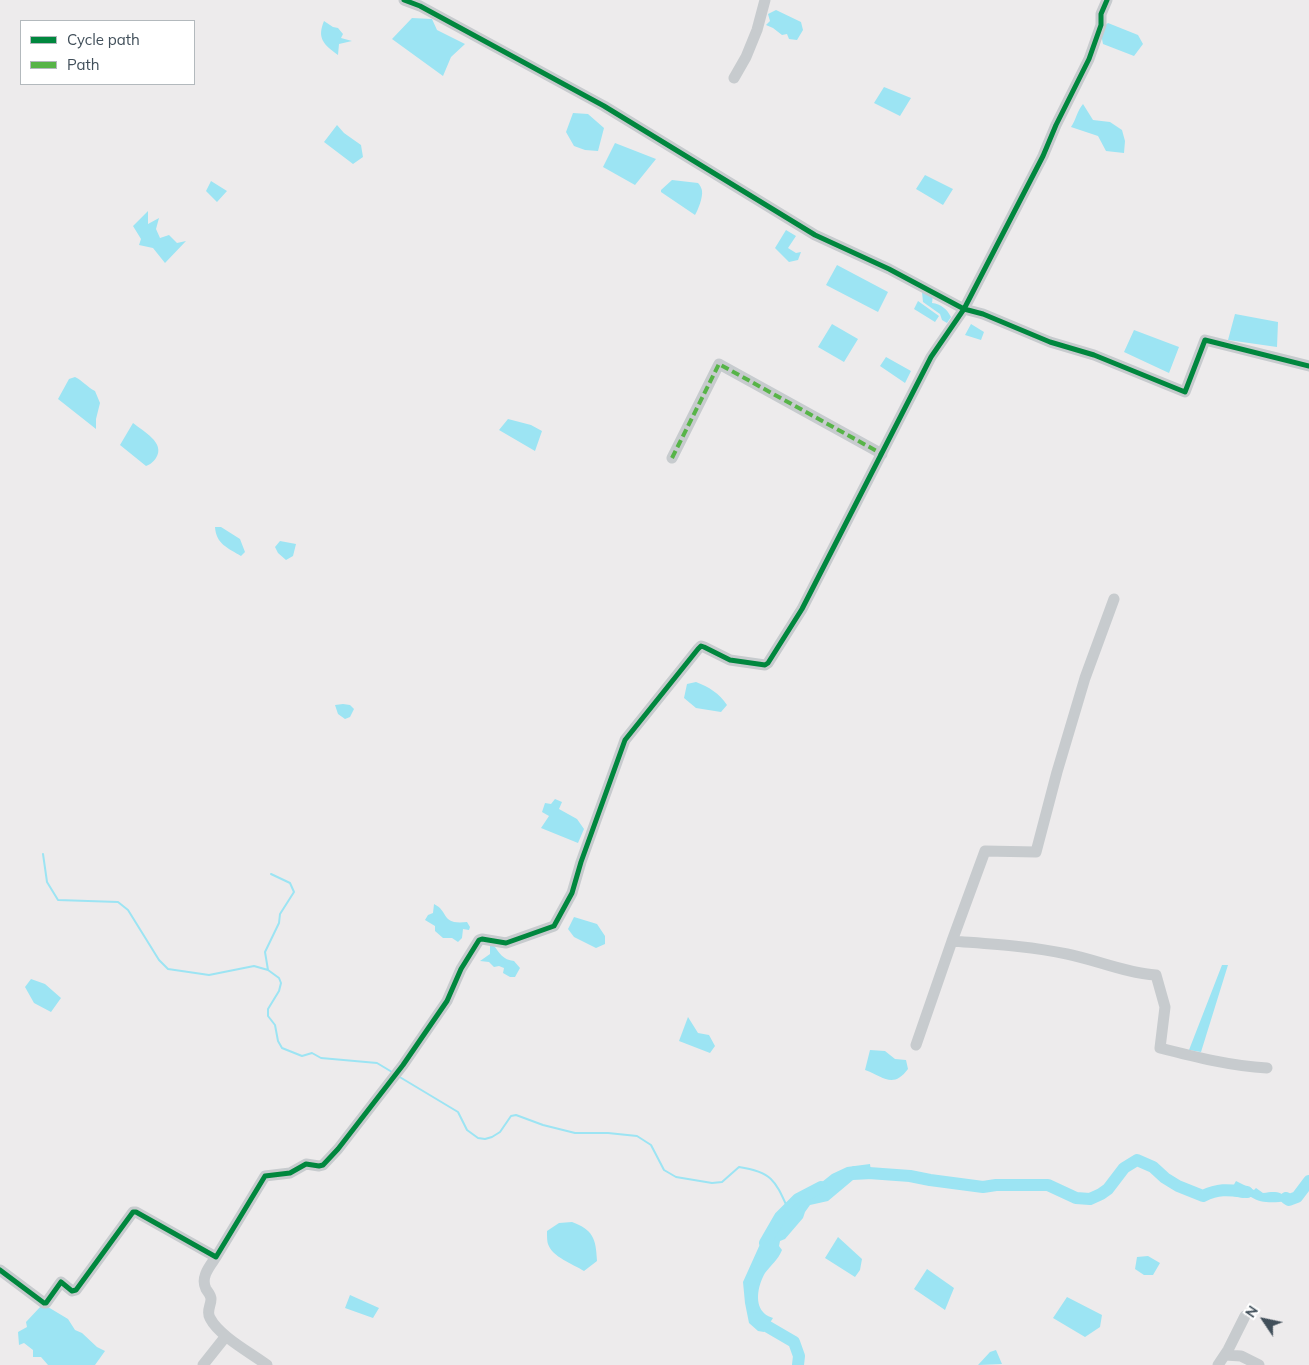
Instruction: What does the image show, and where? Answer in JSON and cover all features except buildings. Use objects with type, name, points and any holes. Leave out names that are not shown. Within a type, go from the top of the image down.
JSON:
[{"type":"street","points":[[404,0],[420,6],[604,106],[816,235],[889,269],[964,309],[983,314],[1050,342],[1094,356],[1185,392],[1205,340],[1309,366]]},
{"type":"street","points":[[734,78],[746,57],[757,30],[765,0]]},
{"type":"street","points":[[267,1365],[226,1336],[209,1317],[208,1310],[211,1300],[204,1279],[265,1176],[290,1173],[306,1164],[322,1165],[338,1149],[403,1065],[447,1001],[461,969],[479,940],[506,943],[554,926],[572,893],[580,862],[625,740],[701,646],[730,660],[761,666],[768,663],[802,609],[931,357],[964,309],[1043,156],[1086,66],[1100,29],[1101,14],[1107,0]]},
{"type":"street","points":[[672,458],[719,364],[882,454]]},
{"type":"street","points":[[916,1045],[985,851],[1036,852],[1085,678],[1114,599]]},
{"type":"street","points":[[952,941],[1033,948],[1069,954],[1140,974],[1156,975],[1166,1006],[1160,1048],[1197,1058],[1267,1068]]},
{"type":"street","points":[[0,1270],[44,1303],[61,1282],[72,1290],[76,1290],[133,1212],[216,1257]]},
{"type":"street","points":[[1218,1365],[1245,1316]]},
{"type":"street","points":[[203,1365],[226,1336]]},
{"type":"street","points":[[1225,1355],[1241,1356],[1259,1365]]},
{"type":"water","points":[[776,10],[801,22],[803,30],[797,40],[789,39],[787,34],[782,35],[766,25],[770,21],[768,14]]},
{"type":"water","points":[[412,18],[432,19],[437,30],[465,44],[451,57],[443,76],[392,39]]},
{"type":"water","points":[[324,21],[338,28],[343,34],[341,38],[352,41],[339,44],[338,55],[325,44],[321,36]]},
{"type":"water","points":[[1108,23],[1138,35],[1143,44],[1134,56],[1103,44],[1100,29]]},
{"type":"water","points":[[884,87],[911,98],[900,116],[874,103]]},
{"type":"water","points":[[1083,104],[1093,120],[1110,122],[1122,130],[1125,141],[1124,153],[1106,151],[1098,136],[1071,127]]},
{"type":"water","points":[[573,113],[588,114],[604,128],[598,151],[585,150],[574,146],[566,132]]},
{"type":"water","points":[[337,125],[344,133],[361,145],[363,157],[353,164],[324,142]]},
{"type":"water","points":[[615,143],[656,159],[635,185],[603,167]]},
{"type":"water","points":[[925,175],[953,189],[943,205],[916,189]]},
{"type":"water","points":[[672,180],[698,183],[702,190],[702,197],[695,215],[661,192]]},
{"type":"water","points":[[211,181],[227,191],[217,202],[206,191]]},
{"type":"water","points":[[148,211],[148,224],[159,218],[156,229],[160,238],[169,235],[177,243],[186,241],[165,263],[153,248],[139,245],[141,239],[133,226]]},
{"type":"water","points":[[786,230],[796,236],[788,248],[796,253],[801,252],[798,260],[789,262],[775,248]]},
{"type":"water","points":[[837,265],[888,292],[878,312],[826,285]]},
{"type":"water","points":[[922,292],[933,295],[932,303],[943,307],[948,312],[951,317],[947,323],[942,320],[940,314],[923,302]]},
{"type":"water","points":[[918,301],[939,316],[935,322],[914,309]]},
{"type":"water","points":[[1235,314],[1278,322],[1277,347],[1228,340]]},
{"type":"water","points":[[832,324],[858,339],[844,362],[818,347]]},
{"type":"water","points":[[971,324],[984,332],[981,340],[965,335]]},
{"type":"water","points":[[1134,330],[1179,347],[1169,373],[1124,352]]},
{"type":"water","points":[[886,357],[911,371],[905,383],[880,366]]},
{"type":"water","points":[[75,377],[95,391],[100,403],[96,419],[96,429],[58,399],[69,379]]},
{"type":"water","points":[[508,419],[531,425],[542,431],[535,451],[499,430]]},
{"type":"water","points":[[133,423],[152,438],[158,447],[156,458],[146,466],[120,445]]},
{"type":"water","points":[[215,527],[221,527],[240,539],[245,552],[241,556],[227,548],[220,542]]},
{"type":"water","points":[[280,541],[296,544],[293,556],[286,560],[278,553],[275,547]]},
{"type":"water","points":[[696,682],[721,697],[727,705],[721,712],[696,708],[684,698],[687,684]]},
{"type":"water","points":[[335,705],[350,705],[354,709],[350,717],[345,719],[338,714]]},
{"type":"water","points":[[555,799],[562,802],[559,809],[577,819],[584,829],[578,843],[541,828],[549,816],[542,812],[545,803],[551,804]]},
{"type":"water","points":[[434,904],[439,907],[449,920],[453,922],[467,922],[470,927],[469,930],[463,929],[462,938],[458,942],[452,938],[443,938],[435,931],[435,926],[425,920],[428,915],[433,913]]},
{"type":"water","points":[[574,917],[597,924],[605,936],[605,944],[596,948],[574,937],[568,929]]},
{"type":"water","points":[[493,944],[502,956],[514,961],[520,968],[515,977],[510,977],[503,973],[504,968],[494,967],[489,962],[480,961],[490,954],[490,946]]},
{"type":"water","points":[[1222,965],[1228,965],[1201,1052],[1189,1050]]},
{"type":"water","points":[[31,979],[45,984],[61,998],[51,1012],[34,1003],[25,987]]},
{"type":"water","points":[[688,1017],[698,1033],[709,1035],[715,1046],[710,1053],[679,1041]]},
{"type":"water","points":[[870,1050],[885,1051],[895,1059],[906,1060],[908,1069],[898,1079],[893,1080],[888,1080],[865,1070]]},
{"type":"water","points":[[870,1164],[872,1179],[853,1180],[828,1201],[810,1205],[803,1218],[785,1239],[780,1241],[779,1246],[782,1250],[765,1273],[758,1292],[760,1308],[765,1314],[773,1318],[764,1332],[758,1331],[749,1323],[743,1282],[767,1233],[776,1227],[797,1202],[832,1174],[847,1167]]},
{"type":"water","points":[[1236,1181],[1254,1190],[1256,1188],[1263,1193],[1277,1192],[1283,1194],[1289,1199],[1299,1193],[1309,1181],[1301,1197],[1282,1202],[1262,1202],[1251,1197],[1243,1198],[1228,1195]]},
{"type":"water","points":[[572,1222],[589,1232],[596,1246],[597,1261],[584,1271],[554,1253],[548,1243],[547,1231],[559,1223]]},
{"type":"water","points":[[838,1237],[862,1259],[860,1270],[855,1277],[825,1258]]},
{"type":"water","points":[[1148,1256],[1160,1263],[1153,1275],[1144,1275],[1135,1269],[1137,1257]]},
{"type":"water","points":[[927,1269],[954,1288],[945,1310],[914,1289]]},
{"type":"water","points":[[350,1295],[379,1308],[373,1318],[345,1308]]},
{"type":"water","points":[[1067,1297],[1102,1315],[1100,1327],[1085,1337],[1053,1318]]},
{"type":"water","points":[[41,1306],[48,1307],[68,1319],[75,1330],[82,1333],[97,1347],[105,1351],[95,1365],[48,1365],[41,1357],[33,1357],[33,1350],[24,1343],[19,1345],[18,1332],[27,1327],[26,1322]]},
{"type":"water","points":[[996,1350],[1002,1364],[978,1365],[990,1352]]},
{"type":"waterway","points":[[43,854],[47,882],[58,900],[118,902],[128,910],[159,960],[168,969],[209,975],[254,966],[268,970],[279,978],[281,983],[279,991],[268,1009],[268,1016],[275,1025],[278,1041],[282,1048],[302,1056],[312,1053],[321,1058],[377,1063],[392,1072]]},
{"type":"waterway","points":[[268,970],[265,952],[279,923],[280,914],[294,892],[290,883],[271,874]]},
{"type":"waterway","points":[[398,1076],[458,1112],[467,1130],[478,1138],[492,1137],[500,1132],[511,1116],[516,1115],[543,1125],[575,1133],[608,1133],[637,1136],[651,1145],[664,1170],[676,1177],[712,1183],[722,1182],[739,1167],[766,1175],[775,1184],[788,1209]]},
{"type":"waterway","points":[[855,1172],[910,1176],[983,1187],[996,1185],[1048,1185],[1076,1198],[1090,1199],[1108,1189],[1124,1168],[1137,1160],[1153,1167],[1178,1186],[1203,1196],[1209,1193],[1230,1190],[1247,1192]]},
{"type":"waterway","points":[[1286,1198],[1289,1200],[1297,1197],[1309,1181]]},
{"type":"waterway","points":[[765,1243],[780,1217],[798,1199],[821,1187]]},
{"type":"waterway","points":[[755,1318],[794,1342],[799,1356],[798,1365]]},
{"type":"marked path","points":[[672,458],[719,364],[882,454]]},
{"type":"cycle path","points":[[404,0],[420,6],[604,106],[815,235],[889,269],[964,309],[983,314],[1050,342],[1094,355],[1185,392],[1205,340],[1309,366]]},
{"type":"cycle path","points":[[0,1270],[44,1303],[46,1303],[61,1282],[72,1291],[76,1290],[133,1212],[216,1257],[265,1176],[290,1173],[306,1164],[323,1165],[338,1149],[403,1065],[447,1001],[461,969],[479,940],[506,943],[554,926],[572,893],[581,862],[625,740],[701,646],[730,660],[765,665],[802,609],[931,357],[964,309],[1043,156],[1056,125],[1089,59],[1101,25],[1101,14],[1107,0]]}]
